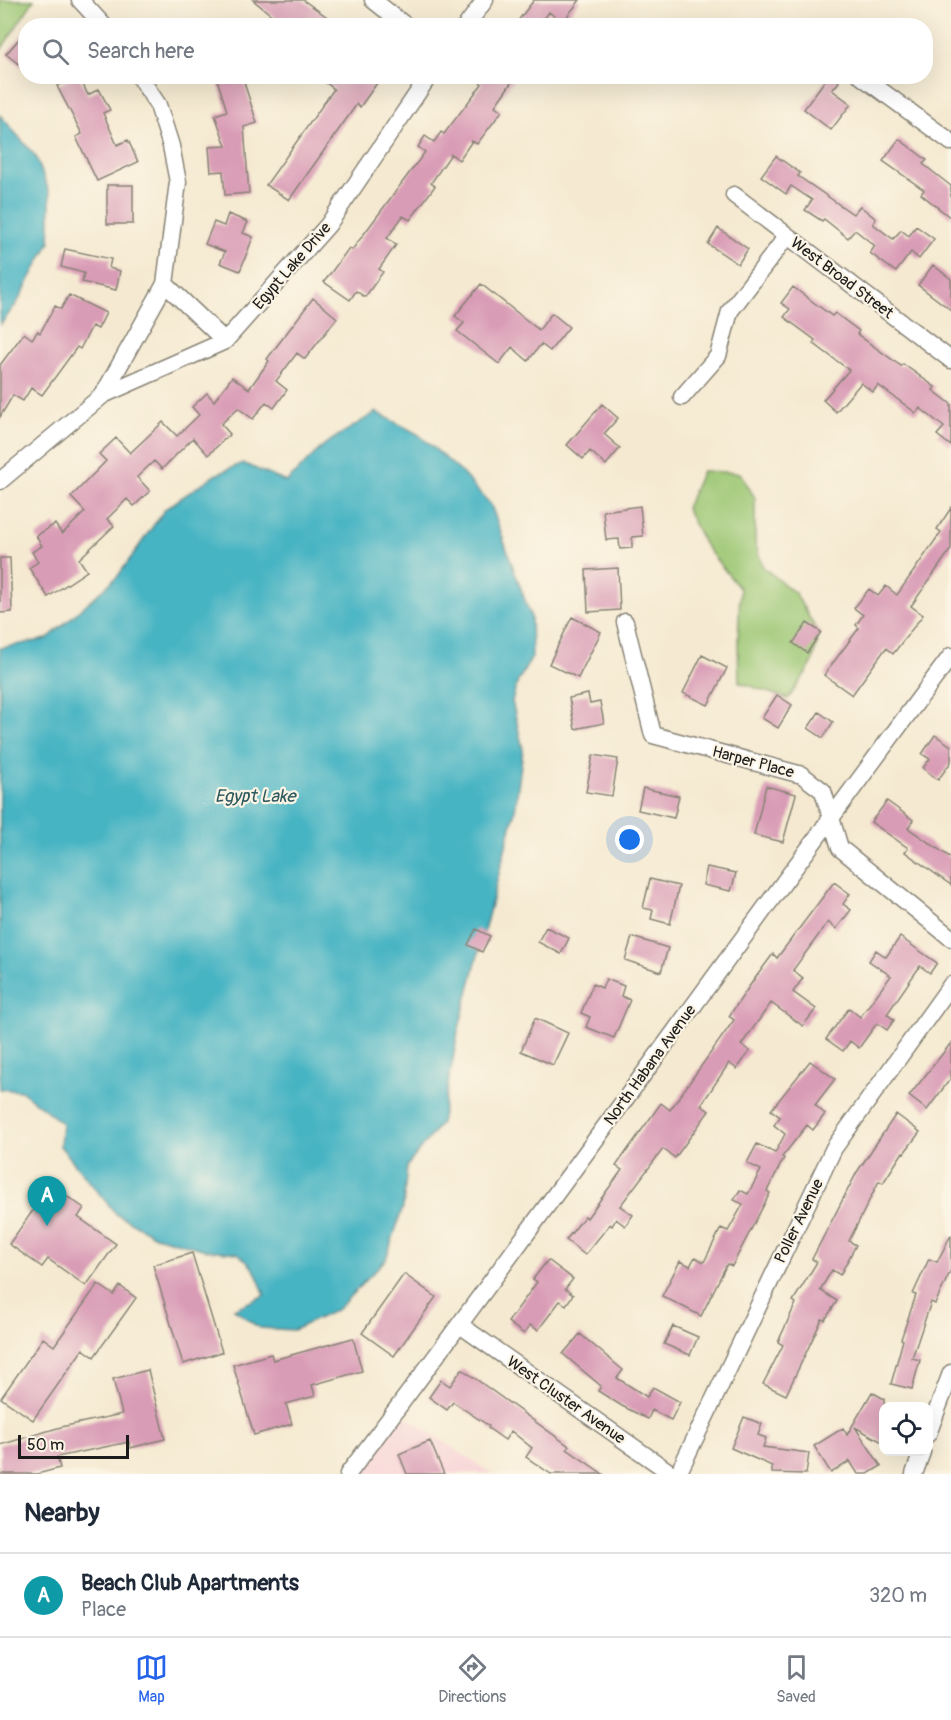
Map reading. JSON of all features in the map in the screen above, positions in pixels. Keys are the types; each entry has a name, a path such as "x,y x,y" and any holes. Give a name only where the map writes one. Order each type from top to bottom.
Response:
{"street":[{"path":"80,0 97,18"},
{"path":"373,0 396,18"},
{"path":"472,18 484,0"},
{"path":"144,84 158,105 171,146 178,182 165,284 225,341"},
{"name":"Egypt Lake Drive","path":"0,481 103,395 225,341 328,225 424,84"},
{"path":"872,84 951,142"},
{"name":"West Broad Street","path":"734,195 951,360"},
{"path":"682,397 718,356 730,310 787,236"},
{"name":"Egypt Lake Drive","path":"103,395 165,284"},
{"name":"Harper Place","path":"625,622 653,735 802,775 823,791 840,848 951,938"},
{"name":"North Habana Avenue","path":"348,1474 951,656"},
{"name":"Poller Avenue","path":"678,1474 834,1148 951,986"},
{"name":"West Cluster Avenue","path":"460,1325 672,1474"},
{"path":"933,1421 951,1373"},
{"path":"914,1474 921,1456"}],"shaded area":[{"path":"402,1414 491,1473 358,1474"}],"green space":[{"path":"0,0 34,0 22,18 18,18 18,24 0,51"},
{"path":"702,471 740,473 755,498 755,543 763,567 795,593 819,634 812,664 788,699 739,682 740,589 706,547 686,508"}],"water":[{"path":"0,115 36,157 50,194 50,242 17,303 0,325"},
{"name":"Egypt Lake","path":"376,412 418,434 460,471 491,505 531,617 532,657 518,681 512,701 523,749 515,811 458,1032 441,1123 407,1166 403,1207 386,1259 338,1309 294,1330 259,1328 234,1309 265,1295 254,1269 238,1253 206,1250 155,1236 116,1214 60,1146 62,1123 21,1091 0,1089 0,648 47,639 118,576 165,509 215,475 243,463 286,482 325,444"}],"building":[{"path":"253,0 303,0 329,18 275,18"},
{"path":"534,0 580,0 566,18 556,18 549,12 545,18 520,18"},
{"path":"18,40 18,64 6,54"},
{"path":"83,84 88,95 99,89 110,110 103,113 117,145 128,140 138,162 97,181 76,137 82,134 57,86"},
{"path":"219,84 245,84 257,123 244,127 249,193 225,195 223,171 211,172 209,147 226,146 215,115 227,111"},
{"path":"327,84 376,84 360,107 357,104 289,200 266,185 334,89"},
{"path":"482,84 510,84 495,106 502,111 477,144 472,141 459,160 451,154 431,183 435,186 410,220 403,216 387,238 396,245 379,269 383,272 365,297 356,291 350,300 324,282 349,248 352,250 425,152 418,147 425,136 434,142 441,132 444,134"},
{"path":"822,84 837,84 832,90 851,104 831,130 804,109"},
{"path":"899,139 927,160 923,164 951,186 951,218 921,194 924,190 883,161"},
{"path":"776,156 800,173 798,176 853,214 860,206 876,219 873,224 893,239 901,230 909,236 916,226 934,239 919,259 911,252 896,272 870,253 875,246 855,230 848,238 824,219 822,221 805,210 812,200 791,186 786,194 761,176"},
{"path":"107,185 133,185 133,224 107,224"},
{"path":"228,214 248,222 243,233 253,237 240,271 220,263 225,252 205,244 214,222 224,226"},
{"path":"718,228 748,249 738,264 708,244"},
{"path":"65,249 111,259 109,268 120,271 116,290 82,282 84,273 61,267"},
{"path":"933,265 951,279 951,310 918,285"},
{"path":"481,284 539,330 552,313 569,327 550,351 541,344 528,361 512,347 499,364 457,331 464,323 455,316"},
{"path":"793,287 832,316 835,313 859,331 857,334 935,387 933,390 951,404 951,446 937,435 944,427 920,408 916,413 878,385 873,392 861,383 836,412 823,400 849,370 813,343 815,340 784,317 790,309 781,303"},
{"path":"69,295 106,313 98,329 92,326 80,349 77,347 42,395 31,388 23,401 13,395 0,417 0,365 24,333 32,339 38,331 40,333 55,306 61,309"},
{"path":"313,298 337,318 305,359 297,353 276,381 287,390 274,408 266,402 253,419 238,408 221,424 230,434 208,455 193,438 162,469 154,461 137,477 150,491 134,506 127,499 107,519 114,526 79,559 87,571 48,597 29,568 38,562 32,552 42,546 36,536 55,524 62,534 85,512 71,497 106,461 99,454 116,438 130,453 163,422 177,436 199,415 192,407 207,393 214,401 232,377 249,389 269,361 267,359"},
{"path":"602,404 618,418 604,434 620,448 606,465 590,451 583,459 567,445"},
{"path":"640,506 643,536 632,537 632,548 620,549 619,539 606,540 603,511"},
{"path":"951,508 951,549 911,606 923,615 893,654 886,648 852,695 824,675 859,628 856,625 863,615 854,608 869,589 878,596 886,586 897,595 941,532 937,529"},
{"path":"0,558 10,558 12,612 0,613"},
{"path":"618,568 620,610 588,612 586,570"},
{"path":"572,617 601,632 578,678 549,664"},
{"path":"807,623 821,632 807,653 793,643"},
{"path":"702,655 727,668 708,705 683,693"},
{"path":"588,694 590,704 600,702 604,723 575,729 569,698"},
{"path":"777,695 792,705 778,728 762,718"},
{"path":"819,712 833,722 823,738 808,728"},
{"path":"935,735 951,746 951,762 938,780 923,768 930,759 922,754"},
{"path":"593,755 618,759 612,796 586,792"},
{"path":"766,786 796,794 783,842 754,835"},
{"path":"643,788 679,796 674,818 638,810"},
{"path":"887,801 913,820 908,828 951,858 951,885 905,852 908,848 871,822"},
{"path":"707,867 736,873 731,891 703,885"},
{"path":"650,879 679,886 670,924 651,919 653,910 643,908"},
{"path":"834,882 850,894 843,904 851,910 836,929 828,922 793,970 803,978 793,992 816,1009 803,1026 771,1003 741,1045 750,1051 737,1069 729,1063 701,1105 709,1111 675,1158 663,1149 620,1206 633,1215 625,1226 616,1219 585,1255 566,1240 585,1216 587,1218 622,1170 616,1166 661,1103 670,1110 734,1020 729,1016 753,981 773,954 777,958"},
{"path":"546,927 569,938 561,954 538,942"},
{"path":"476,929 490,936 482,952 468,945"},
{"path":"632,937 668,948 661,972 625,960"},
{"path":"900,937 937,963 930,973 920,966 887,1014 894,1020 887,1030 877,1023 859,1048 850,1041 843,1051 826,1039 849,1008 860,1017 891,976 869,961 876,950 886,957"},
{"path":"606,979 624,986 621,996 630,1000 614,1038 586,1027 590,1017 581,1013 593,984 602,988"},
{"path":"535,1018 568,1033 553,1065 521,1051"},
{"path":"951,1043 951,1078 927,1110 909,1096"},
{"path":"810,1061 835,1079 815,1105 825,1114 813,1130 807,1125 782,1157 784,1158 767,1191 770,1193 732,1266 727,1264 701,1316 662,1296 680,1261 690,1266 695,1257 704,1262 721,1228 728,1231 743,1204 734,1200 740,1190 748,1194 761,1170 747,1163 757,1144 775,1153 785,1134 774,1125 780,1117 771,1110"},
{"path":"896,1114 920,1132 903,1152 883,1183 879,1181 849,1241 856,1245 840,1275 832,1270 820,1290 837,1301 825,1320 822,1319 786,1395 763,1384 783,1345 778,1342 796,1303 793,1301 817,1262 812,1259 857,1172"},
{"path":"59,1191 84,1208 78,1217 116,1244 86,1286 48,1259 42,1267 9,1244 39,1202 47,1208"},
{"path":"951,1235 951,1270 935,1304 931,1302 912,1358 920,1360 912,1389 891,1384 903,1340 901,1339 916,1295 913,1294 929,1259 937,1262"},
{"path":"192,1253 222,1352 183,1364 153,1265"},
{"path":"548,1260 573,1279 565,1289 573,1295 566,1305 560,1301 538,1330 530,1325 524,1334 508,1322 537,1282 533,1279"},
{"path":"404,1274 436,1297 394,1356 362,1333"},
{"path":"98,1284 114,1295 120,1286 136,1298 94,1357 83,1349 33,1420 1,1398 43,1338 54,1346"},
{"path":"673,1326 698,1337 690,1355 664,1344"},
{"path":"580,1334 623,1370 617,1378 647,1397 653,1387 680,1402 671,1420 652,1410 648,1419 598,1391 601,1386 563,1354"},
{"path":"353,1338 362,1371 312,1385 315,1396 286,1404 292,1424 254,1435 233,1365 271,1354 273,1360"},
{"path":"462,1369 569,1446 567,1449 603,1474 551,1474 526,1457 532,1448 511,1431 505,1440 488,1428 489,1426 453,1402 447,1410 429,1397 441,1380 450,1386"},
{"path":"148,1370 165,1439 130,1448 129,1442 57,1457 60,1468 37,1474 0,1474 0,1445 61,1427 122,1414 113,1379"},
{"path":"872,1392 884,1399 884,1402 879,1402 879,1440 855,1427 881,1466 868,1474 858,1474 850,1461 831,1473 814,1446 843,1428 847,1435"},
{"path":"744,1417 762,1424 758,1435 766,1438 763,1447 809,1453 806,1474 772,1473 772,1466 731,1448"},
{"path":"430,1441 444,1474 407,1474 399,1454"}],"place":[{"name":"Beach Club Apartments","path":"47,1226"}]}
